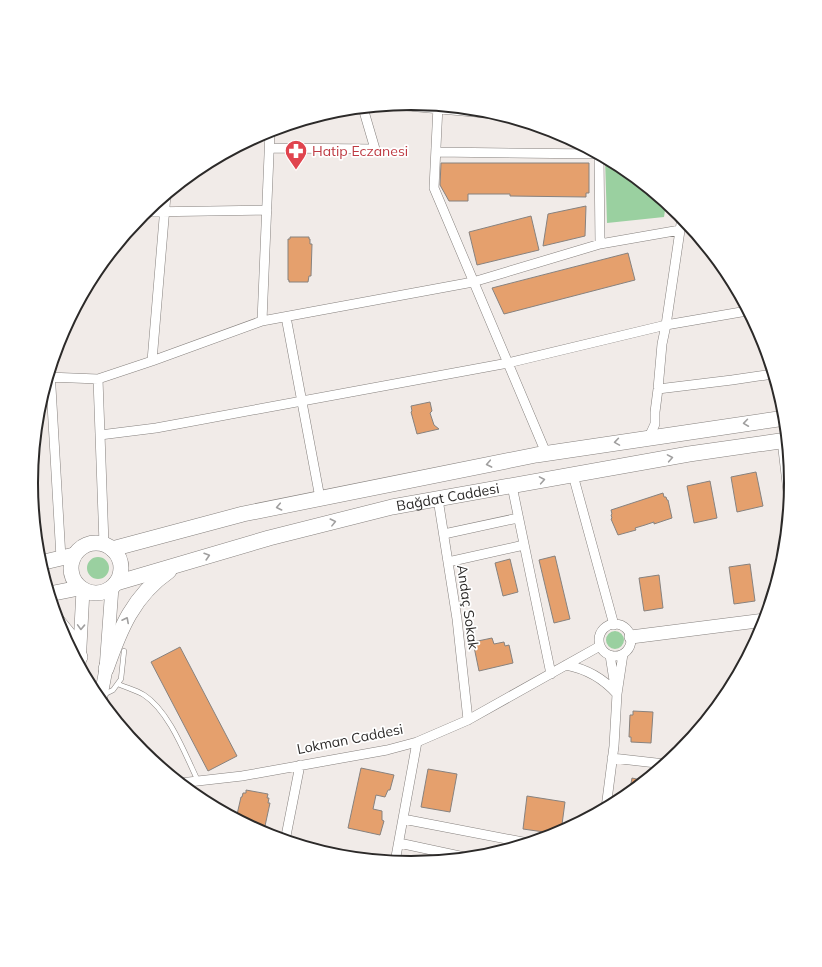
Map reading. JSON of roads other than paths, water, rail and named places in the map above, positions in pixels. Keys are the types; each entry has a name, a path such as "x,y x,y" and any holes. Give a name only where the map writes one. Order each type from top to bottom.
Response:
{"main road":[{"name":"Bağdat Caddesi","path":"108,546 243,514 546,453 778,419"},
{"name":"Bağdat Caddesi","path":"114,585 180,564 330,522 392,507 689,454 782,441"},
{"path":"46,561 68,557 87,544 96,543 108,546 116,553 121,565 119,578 114,585 101,593 88,593 74,582 71,576 68,557"},
{"path":"106,669 122,628 132,608 154,582 180,564"},
{"path":"55,593 81,589"}],"street":[{"path":"438,111 434,188 546,453"},
{"path":"270,148 375,149 365,114"},
{"path":"262,321 270,138"},
{"path":"436,152 586,154"},
{"path":"598,160 600,244"},
{"path":"152,361 166,203"},
{"path":"155,212 267,210"},
{"path":"649,437 655,424 662,344 681,226"},
{"path":"55,375 98,379 262,321 473,282 600,244 680,230"},
{"path":"100,435 156,428 508,363 666,324 742,312"},
{"path":"286,317 320,498"},
{"path":"658,389 767,375"},
{"path":"98,379 100,435 108,546"},
{"path":"50,389 68,557"},
{"path":"573,475 614,625"},
{"path":"512,486 551,674"},
{"name":"Andaç Sokak","path":"438,499 457,619 468,720"},
{"path":"444,534 518,518"},
{"path":"448,562 524,545"},
{"path":"102,692 106,669 114,585"},
{"path":"80,655 81,589"},
{"path":"631,637 758,621"},
{"path":"614,625 625,628 631,637 629,648 619,656 610,656 600,646 599,642 601,633 608,626 614,625"},
{"name":"Lokman Caddesi","path":"188,782 242,776 387,750 418,742 468,720 600,646"},
{"path":"607,801 617,694 623,654"},
{"path":"610,656 617,694"},
{"path":"566,665 592,673 606,682 617,694"},
{"path":"396,856 418,742"},
{"path":"612,758 658,763"},
{"path":"286,835 300,765"},
{"path":"404,819 518,841"},
{"path":"399,843 451,854"}],"lane":[{"path":"104,696 113,690 122,676 124,651"},
{"path":"118,684 140,693 158,706 166,717 198,781"}],"place":[{"name":"Hatip Eczanesi","path":"296,170"}]}
